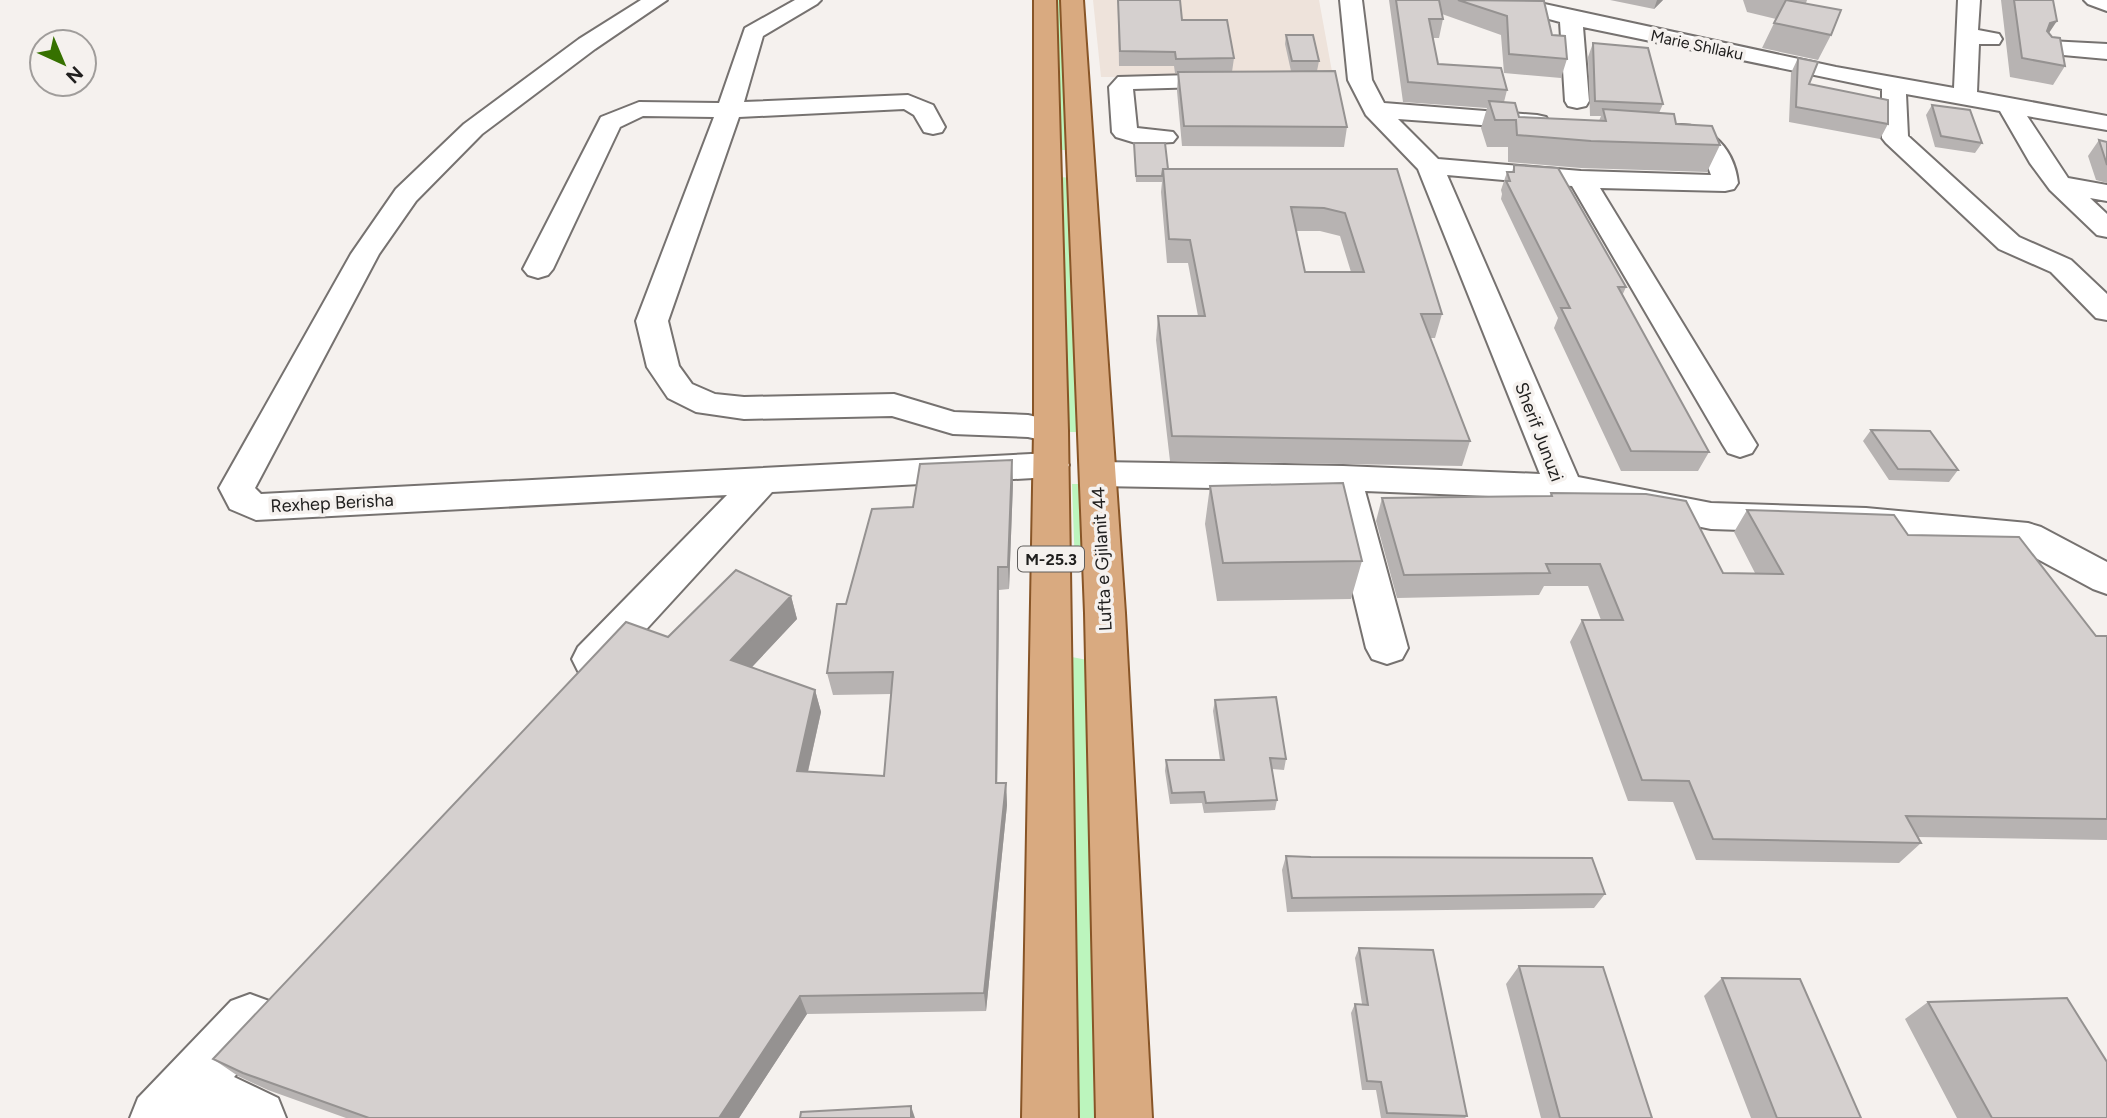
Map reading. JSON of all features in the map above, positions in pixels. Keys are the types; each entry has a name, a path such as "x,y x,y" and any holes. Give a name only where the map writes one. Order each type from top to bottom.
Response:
{"main road":[{"name":"M-25.3","path":"1045,0 1051,448 1050,1118"},
{"name":"Lufta e Gjilanit 44","path":"1072,0 1098,474 1124,1118"}],"street":[{"name":"Rexhep Berisha","path":"656,0 587,44 473,129 406,195 365,254 237,488 243,500 256,507 762,480 1051,448"},
{"path":"810,0 753,33 729,110 652,321 663,367 680,391 708,404 744,408 894,405 953,423 1028,426 1051,448"},
{"name":"Sherif Junuzi","path":"1098,474 1343,478 1564,487 1430,166 1375,110 1360,80 1351,0"},
{"name":"Marie Shllaku","path":"1501,0 1567,9 1894,84 2107,122"},
{"path":"1965,97 1969,57 1966,34 1969,0"},
{"path":"2095,0 2107,5"},
{"path":"1375,110 1578,113 1567,9 1628,16"},
{"path":"1966,34 1993,39"},
{"path":"2049,48 2103,53 2107,51"},
{"path":"1334,80 1360,80"},
{"path":"1160,81 1164,137 1172,164"},
{"path":"1164,137 1139,136 1125,132 1121,88 1126,82 1254,81"},
{"path":"1894,84 1895,138 2008,243 2061,266 2107,311"},
{"path":"538,269 610,122 639,109 729,110 908,102 924,110 933,127"},
{"path":"2008,104 2043,163 2059,184 2107,229"},
{"path":"1430,166 1581,179 1725,183 1724,167 1707,138 1695,134 1647,130"},
{"path":"1581,179 1740,445"},
{"path":"2059,184 2107,193"},
{"path":"1343,478 1387,648"},
{"path":"562,692 762,480"},
{"path":"1564,487 1711,516 1866,521 2028,537 2107,579"},
{"path":"174,1101 276,994"},
{"path":"174,1101 258,1118"}],"shaded area":[{"path":"1093,0 1319,0 1333,77 1101,77"}],"green space":[{"path":"1055,0 1063,0 1070,150 1060,150"},
{"path":"1061,177 1070,178 1080,432 1064,432"},
{"path":"1072,484 1082,484 1086,568 1075,568"},
{"path":"1072,657 1087,660 1094,1118 1076,1118"}],"building":[{"path":"1118,0 1180,0 1182,20 1227,20 1234,58 1176,59 1175,52 1120,51"},
{"path":"1396,0 1439,0 1443,19 1429,19 1438,64 1501,68 1507,90 1408,82"},
{"path":"1458,0 1544,1 1552,35 1565,36 1567,59 1509,54 1507,16"},
{"path":"1786,0 1841,10 1831,35 1774,23"},
{"path":"2014,0 2053,0 2057,21 2050,23 2047,31 2052,37 2060,38 2065,66 2022,58"},
{"path":"1286,35 1313,35 1319,61 1292,61"},
{"path":"1593,43 1648,48 1663,104 1595,101"},
{"path":"1798,58 1818,62 1809,84 1888,100 1888,124 1796,107"},
{"path":"1335,71 1347,127 1184,126 1178,72"},
{"path":"1489,101 1515,103 1519,117 1606,121 1603,109 1674,114 1676,124 1712,126 1720,145 1591,141 1517,135 1516,120 1495,120"},
{"path":"1932,105 1970,110 1982,143 1941,136"},
{"path":"2099,140 2107,142 2107,165"},
{"path":"1134,143 1165,143 1168,169 1163,169 1162,176 1136,176"},
{"path":"1514,165 1558,168 1626,287 1618,287 1709,452 1631,451 1561,308 1570,308 1506,181 1510,181 1507,172 1514,172"},
{"path":"1163,169 1397,169 1442,314 1421,314 1470,441 1172,436 1158,316 1205,316 1190,240 1169,239","holes":["1291,207 1324,208 1345,213 1364,272 1305,272"]},
{"path":"1871,430 1930,431 1958,470 1898,469"},
{"path":"1012,460 1008,567 998,567 996,783 1006,783 984,993 800,996 719,1118 369,1118 243,1073 213,1059 626,622 668,637 736,570 791,596 731,660 815,690 797,771 884,776 893,672 827,673 837,604 846,604 872,509 913,507 920,464"},
{"path":"1343,483 1362,561 1223,563 1210,486"},
{"path":"1551,493 1646,494 1686,501 1723,573 1783,574 1747,510 1894,515 1908,535 2019,537 2096,636 2107,636 2107,819 1906,816 1921,843 1713,839 1689,781 1642,780 1582,620 1623,620 1600,564 1546,564 1550,573 1404,575 1382,498 1552,496"},
{"path":"1276,697 1286,759 1270,758 1277,800 1206,803 1204,792 1172,793 1166,760 1224,760 1215,700"},
{"path":"1286,856 1592,858 1605,894 1292,898"},
{"path":"1359,948 1433,950 1467,1116 1387,1113 1381,1082 1367,1081 1355,1004 1368,1005"},
{"path":"1519,966 1603,967 1652,1118 1560,1118"},
{"path":"1722,978 1800,979 1861,1118 1777,1118"},
{"path":"2067,998 2107,1062 2107,1118 1992,1118 1928,1002"},
{"path":"911,1106 911,1118 800,1118 801,1112"}]}
